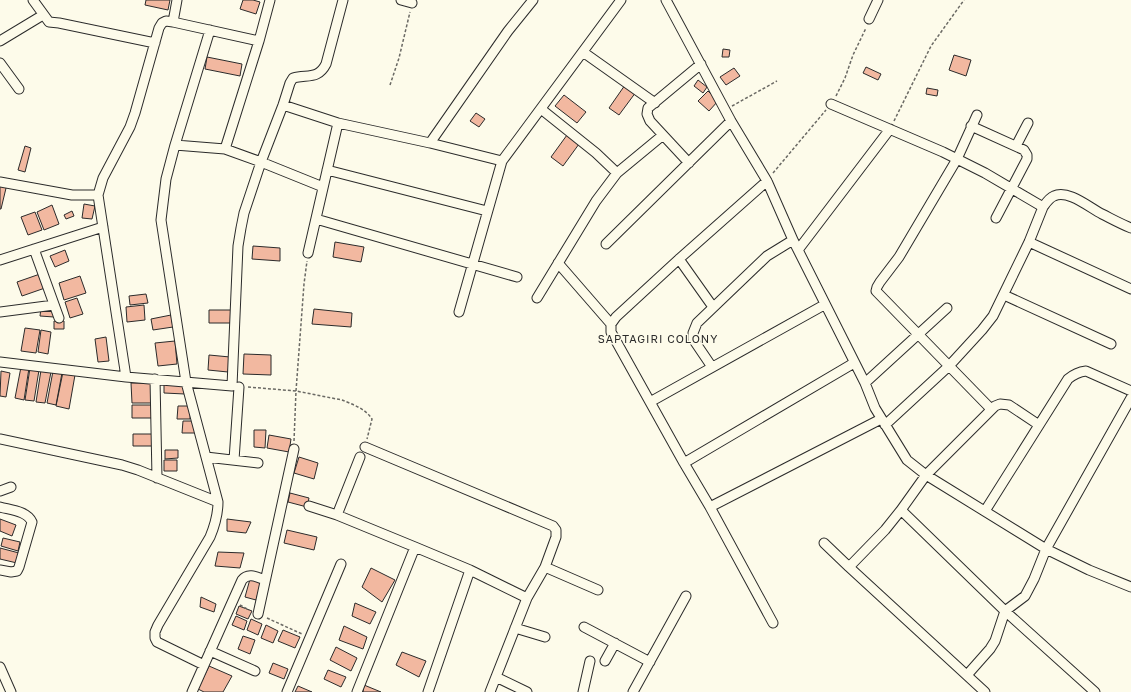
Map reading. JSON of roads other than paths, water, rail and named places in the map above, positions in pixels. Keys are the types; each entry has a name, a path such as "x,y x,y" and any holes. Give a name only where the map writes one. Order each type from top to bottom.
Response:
{"street":[{"path":"33,0 49,22 155,44"},
{"path":"173,22 177,0"},
{"path":"225,149 259,41 270,0"},
{"path":"0,362 126,377 232,386 238,246 240,228 244,213 261,162 284,105 290,83 293,78 317,74 322,71 326,64 344,0"},
{"path":"401,0 412,3"},
{"path":"430,142 508,31 534,0"},
{"path":"459,312 502,161 621,0"},
{"path":"666,0 731,121 767,181 793,240 824,305 865,383 875,408 907,460 926,476 1046,549 1089,570 1131,587"},
{"path":"869,19 878,0"},
{"path":"0,41 43,14"},
{"path":"126,377 98,195 103,178 130,127 135,114 162,23 166,20 259,41"},
{"path":"204,666 157,642 155,632 210,536 216,523 218,502 186,382 161,220 165,184 174,145 210,30"},
{"path":"583,52 655,103"},
{"path":"0,63 19,89"},
{"path":"689,163 650,121 647,114 648,108 701,64"},
{"path":"831,104 890,129 985,173 1043,207"},
{"path":"284,105 338,124 430,142 502,161"},
{"path":"541,109 596,153 617,173"},
{"path":"977,115 956,159 899,257 877,287 876,291 991,409"},
{"path":"606,244 731,121"},
{"path":"1016,146 1028,123"},
{"path":"308,253 338,124"},
{"path":"971,126 1024,150 1027,155 1027,159 996,218"},
{"path":"798,250 890,129"},
{"path":"538,298 596,201 617,173 663,134"},
{"path":"174,145 225,149 323,187"},
{"path":"327,170 487,211"},
{"path":"767,181 616,316 612,324 611,332 710,507 772,623"},
{"path":"0,182 72,195 98,195"},
{"path":"710,507 883,422 949,366 993,316 1029,242 1043,207 1047,201 1054,196 1070,196 1101,214 1131,228"},
{"path":"316,219 517,277"},
{"path":"0,260 103,227"},
{"path":"712,367 693,339 693,333 697,323 766,256 793,240"},
{"path":"1029,242 1131,289"},
{"path":"34,249 59,318"},
{"path":"679,259 714,307"},
{"path":"558,264 612,324"},
{"path":"1004,295 1111,344"},
{"path":"0,312 54,305"},
{"path":"650,402 824,305"},
{"path":"865,383 946,308"},
{"path":"684,463 854,363"},
{"path":"985,511 1068,379 1080,372 1086,371 1131,391"},
{"path":"155,379 157,478"},
{"path":"234,460 239,387"},
{"path":"967,676 995,641 1004,612 1025,596 1034,579 1046,549 1131,398"},
{"path":"850,566 901,510 926,476 991,409 1000,404 1009,405 1039,425"},
{"path":"0,439 122,465 218,502"},
{"path":"365,447 553,526 556,530 556,537 545,567 527,598 490,692"},
{"path":"258,614 294,449"},
{"path":"206,457 258,463"},
{"path":"337,515 360,457"},
{"path":"0,491 11,487"},
{"path":"310,506 337,515 470,570 527,598"},
{"path":"0,507 25,514 30,517 32,522 17,571 11,572 0,570"},
{"path":"901,510 1004,612 1094,692"},
{"path":"824,543 985,692"},
{"path":"357,692 415,547"},
{"path":"287,692 341,564"},
{"path":"545,567 598,590"},
{"path":"428,692 470,570"},
{"path":"192,692 242,580 245,576 249,575 265,580"},
{"path":"633,692 686,596"},
{"path":"584,627 650,662"},
{"path":"515,628 545,637"},
{"path":"605,660 615,643"},
{"path":"210,651 255,670"},
{"path":"583,692 590,661"},
{"path":"0,666 3,684 11,692"},
{"path":"496,677 527,692"}],"district":[{"name":"SAPTAGIRI COLONY","path":"658,339"}]}
